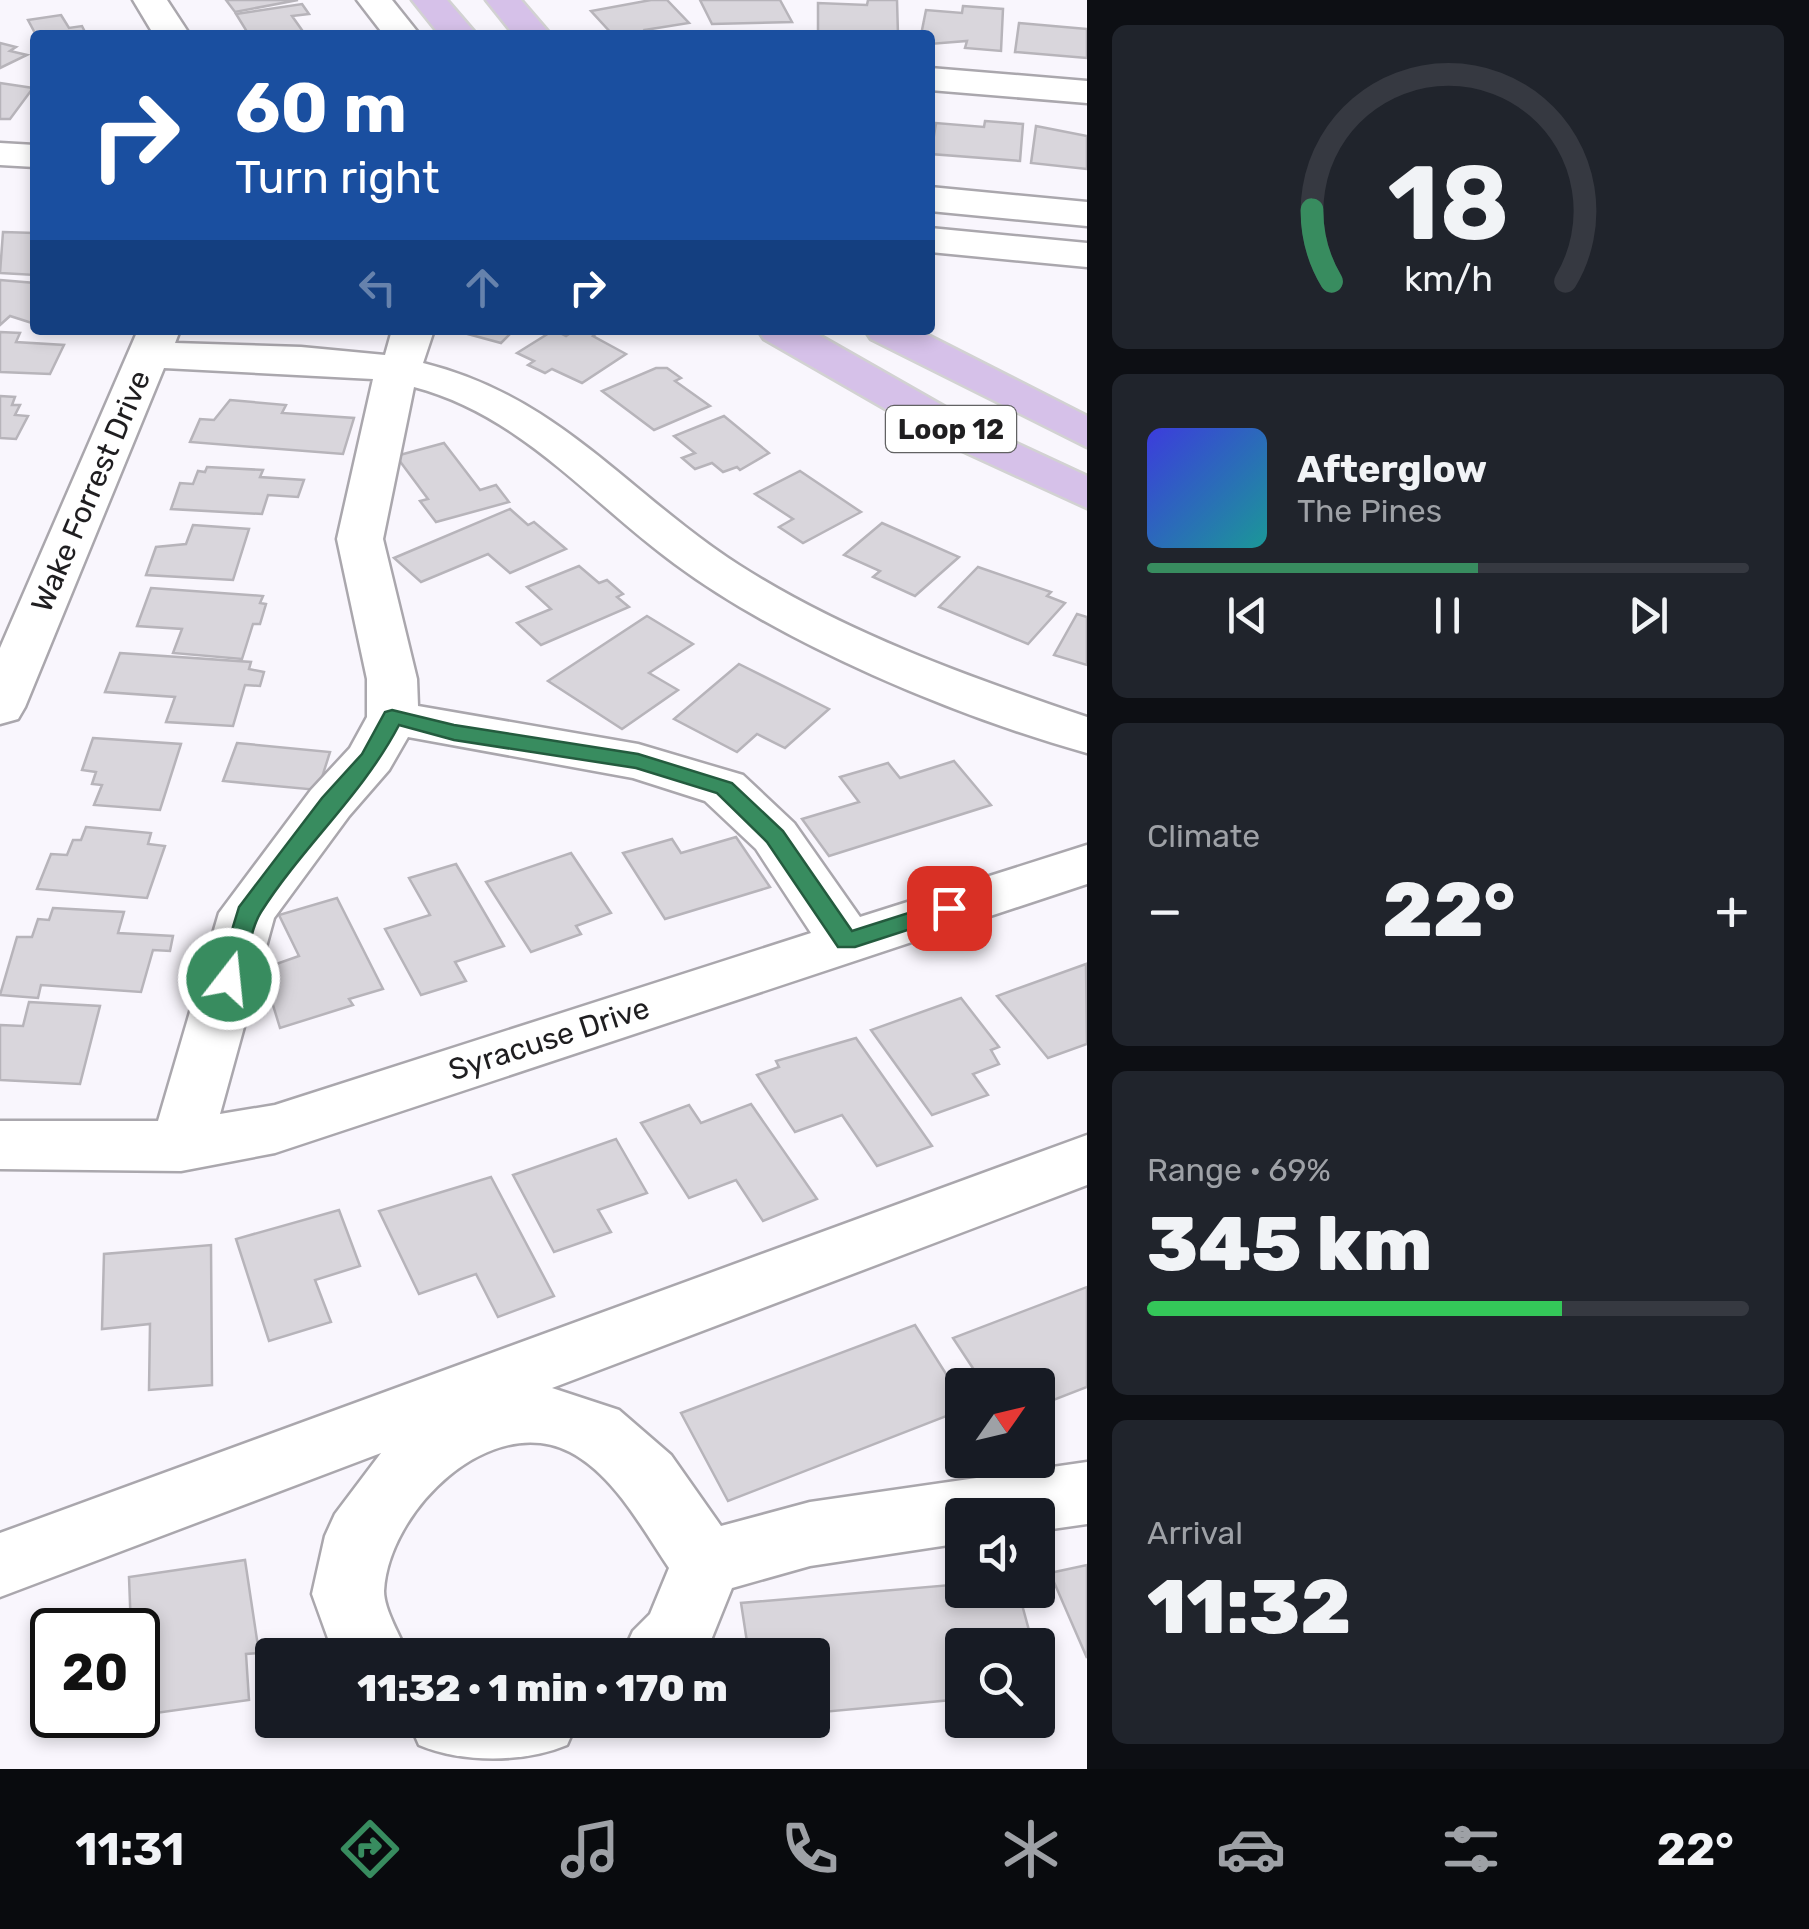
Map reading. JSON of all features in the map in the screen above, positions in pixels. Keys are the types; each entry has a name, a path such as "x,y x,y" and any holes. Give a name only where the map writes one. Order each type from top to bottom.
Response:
{"main road":[{"path":"429,0 455,30"},
{"path":"503,0 529,30"},
{"name":"Loop 12","path":"787,335 959,433 1086,494"},
{"name":"Loop 12","path":"896,335 1086,434"},
{"path":"819,355 946,403 1063,458 1086,462"}],"street":[{"path":"150,0 169,30"},
{"path":"374,0 398,30"},
{"path":"935,78 1086,92"},
{"path":"0,154 30,156"},
{"path":"935,200 1086,214"},
{"path":"935,240 1086,255"},
{"path":"154,342 404,350 449,383 528,421 666,536 768,600 1012,711 1086,736"},
{"name":"Wake Forrest Drive","path":"0,707 154,342"},
{"path":"180,1147 248,913 330,804 371,758 392,717 392,679 360,538 404,350"},
{"path":"392,717 454,732 638,762 724,788 775,836 846,941"},
{"name":"Syracuse Drive","path":"0,1145 82,1151 180,1147 275,1129 1086,864"},
{"path":"0,1565 1086,1159"},
{"path":"365,1638 348,1594 360,1536 419,1456 476,1423 534,1412 595,1431 647,1477 706,1563"},
{"path":"706,1563 810,1534 1086,1493"},
{"path":"675,1638 706,1563"}],"building":[{"path":"226,0 298,0 235,12"},
{"path":"667,0 689,23 645,30 608,30 591,11"},
{"path":"700,0 780,0 792,22 712,24"},
{"path":"868,0 897,0 898,30 818,30 818,3 867,5"},
{"path":"302,4 309,14 292,16 302,30 246,30 236,14"},
{"path":"963,6 1003,9 1001,51 965,48 967,41 935,44 935,30 922,30 926,10 962,13"},
{"path":"61,15 69,28 82,26 84,30 33,30 28,20"},
{"path":"1019,23 1087,29 1087,58 1015,52"},
{"path":"0,43 16,47 10,51 27,55 0,68"},
{"path":"0,83 30,88 10,119 0,119"},
{"path":"985,121 1023,124 1020,161 935,154 936,123 984,127"},
{"path":"1036,126 1087,136 1087,169 1031,163"},
{"path":"3,232 30,233 30,275 0,273"},
{"path":"0,280 30,283 30,322 10,316 0,325"},
{"path":"0,332 20,333 16,342 64,345 50,374 0,372"},
{"path":"471,335 509,335 501,343"},
{"path":"546,335 594,335 626,354 582,383 552,369 545,373 528,365 534,361 517,353"},
{"path":"656,368 667,368 681,378 675,381 710,406 654,430 602,391"},
{"path":"0,396 15,397 12,405 20,405 15,415 28,416 16,439 0,438"},
{"path":"230,400 286,405 282,413 354,418 343,454 190,442 200,419 214,420"},
{"path":"724,416 769,453 740,470 737,467 723,472 712,463 695,469 682,458 695,453 674,436"},
{"path":"444,443 480,490 496,485 509,502 436,522 420,501 428,499 396,456"},
{"path":"207,467 263,470 260,477 304,480 298,497 268,495 262,514 171,509 180,483 193,484 198,471 205,472"},
{"path":"800,471 861,512 803,543 779,527 793,519 755,494"},
{"path":"510,509 528,525 534,522 566,549 510,573 488,554 421,582 394,558"},
{"path":"882,523 959,557 915,596 873,577 880,571 844,555"},
{"path":"193,525 249,529 233,580 146,575 156,547 186,544"},
{"path":"579,566 599,583 607,580 623,594 617,597 629,607 541,645 517,623 551,609 527,587"},
{"path":"978,567 1051,592 1047,596 1065,603 1028,644 939,607"},
{"path":"151,588 263,596 260,603 266,604 260,624 253,624 242,659 173,653 182,629 137,626"},
{"path":"1077,614 1087,617 1087,665 1054,655"},
{"path":"647,616 693,644 649,673 678,690 622,729 548,681"},
{"path":"120,653 251,662 249,669 264,672 260,686 245,685 233,726 166,722 175,697 105,692"},
{"path":"739,664 829,709 785,748 757,734 737,752 674,719"},
{"path":"93,738 181,744 160,810 94,805 102,785 92,784 96,772 82,770"},
{"path":"237,743 330,752 318,790 223,781"},
{"path":"954,761 991,805 829,856 802,819 859,802 840,777 888,763 900,778"},
{"path":"86,827 151,833 148,844 165,846 147,898 37,889 51,854 67,855 73,840 81,840"},
{"path":"736,837 770,887 665,919 623,853 672,839 681,853"},
{"path":"571,853 611,913 576,926 581,934 531,952 486,882"},
{"path":"456,864 504,946 455,962 466,981 421,995 385,929 430,915 409,878"},
{"path":"337,898 383,989 349,999 353,1005 280,1028 262,969 299,956 279,915"},
{"path":"53,908 124,912 118,933 173,936 170,951 153,950 141,992 41,985 38,998 0,995 17,937 32,937 38,919 49,920"},
{"path":"1086,964 1087,1044 1048,1058 997,996"},
{"path":"961,998 999,1047 991,1050 999,1064 973,1074 988,1095 932,1115 871,1030"},
{"path":"29,1002 100,1006 80,1084 0,1080 0,1025 23,1026"},
{"path":"856,1038 932,1146 877,1166 842,1115 795,1132 757,1075 779,1067 776,1061"},
{"path":"751,1104 817,1199 763,1221 736,1180 689,1198 641,1123 689,1105 701,1123"},
{"path":"616,1139 647,1193 598,1210 611,1232 554,1252 513,1175"},
{"path":"491,1177 554,1296 498,1317 476,1274 419,1294 379,1211"},
{"path":"339,1210 360,1266 315,1280 331,1322 269,1341 236,1239"},
{"path":"211,1245 212,1385 149,1390 150,1324 102,1329 104,1254"},
{"path":"1087,1287 1087,1387 1055,1399 1055,1368 973,1368 953,1338"},
{"path":"915,1325 945,1372 945,1417 728,1501 681,1413"},
{"path":"245,1560 257,1638 255,1653 246,1654 249,1700 160,1712 160,1608 130,1608 129,1577"},
{"path":"1087,1565 1087,1658 1055,1584 1055,1572"},
{"path":"945,1585 945,1608 1023,1608 1028,1628 945,1628 945,1701 830,1711 830,1638 746,1638 741,1603"}],"route":[{"path":"229,979 248,913 330,804 371,758 392,717 454,732 638,762 693,775 724,788 745,803 775,836 846,941 949,908"}]}
